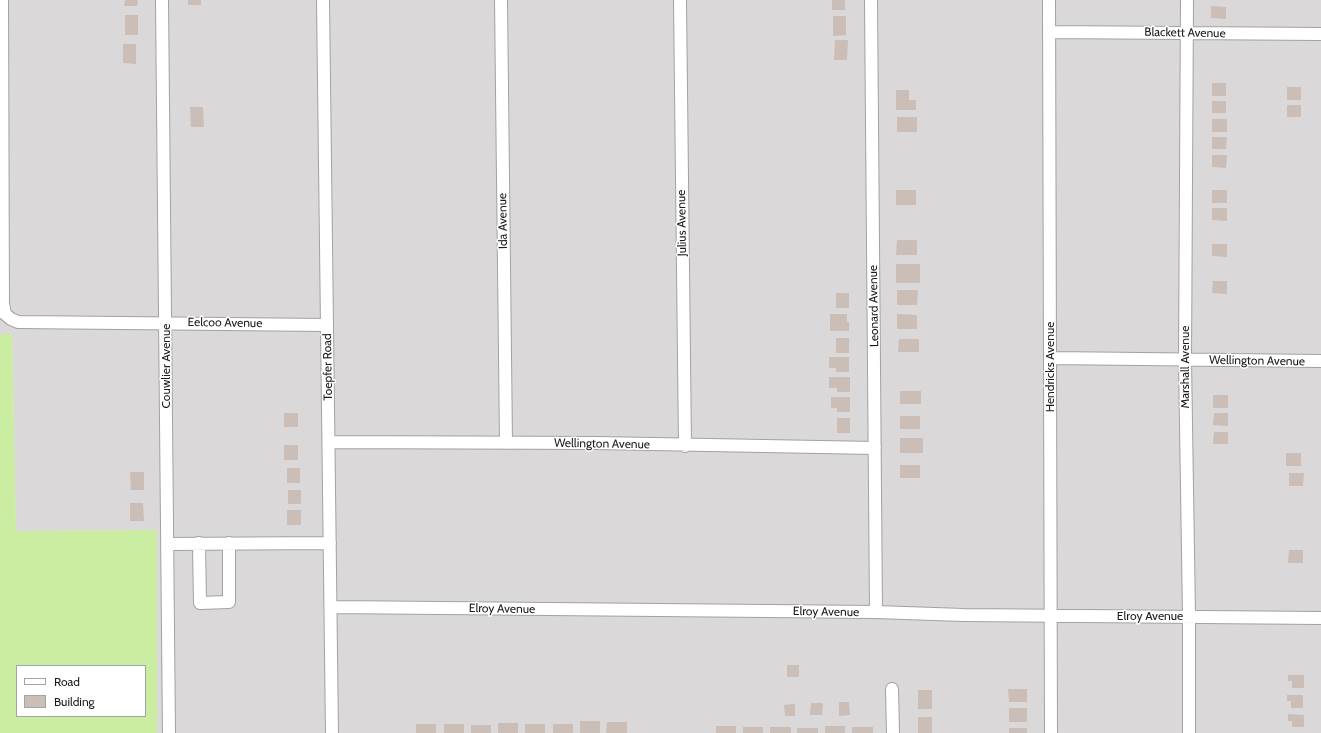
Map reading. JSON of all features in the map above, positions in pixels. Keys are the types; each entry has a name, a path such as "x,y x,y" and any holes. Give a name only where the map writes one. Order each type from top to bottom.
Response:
{"street":[{"name":"Eelcoo Avenue","path":"2,0 3,298 5,314 18,322 166,322 327,325"},
{"name":"Couwlier Avenue","path":"162,0 169,733"},
{"name":"Toepfer Road","path":"323,0 332,733"},
{"name":"Ida Avenue","path":"502,0 506,443"},
{"name":"Julius Avenue","path":"680,0 685,446"},
{"name":"Leonard Avenue","path":"871,0 876,612"},
{"name":"Hendricks Avenue","path":"1049,0 1051,733"},
{"name":"Marshall Avenue","path":"1187,0 1184,360 1189,616 1189,733"},
{"name":"Blackett Avenue","path":"1049,32 1321,34"},
{"name":"Wellington Avenue","path":"1050,358 1321,362"},
{"name":"Wellington Avenue","path":"329,442 597,443 685,446 875,448"},
{"path":"199,543 200,602 228,602 230,543"},
{"path":"168,544 330,543"},
{"name":"Elroy Avenue","path":"330,607 1321,618"},
{"path":"892,689 892,733"}],"shaded area":[{"path":"0,0 1321,0 1321,733 157,733 157,530 16,531 12,334 0,334"}],"green space":[{"path":"0,334 12,334 16,531 157,530 157,733 0,733"}],"building":[{"path":"125,0 138,0 137,6 124,6"},
{"path":"188,0 201,0 201,5 188,5"},
{"path":"832,0 845,0 845,10 832,10"},
{"path":"1211,6 1226,7 1226,19 1211,18"},
{"path":"125,15 138,15 138,35 125,35"},
{"path":"833,16 846,16 846,35 833,36"},
{"path":"835,40 848,40 847,60 834,60"},
{"path":"123,44 136,44 136,64 123,63"},
{"path":"1212,83 1226,83 1226,96 1212,96"},
{"path":"1287,87 1301,87 1301,100 1287,100"},
{"path":"896,90 909,90 909,100 916,100 916,110 896,110"},
{"path":"1212,101 1226,101 1226,113 1212,113"},
{"path":"1287,105 1301,105 1301,117 1287,117"},
{"path":"190,107 203,107 204,127 191,127"},
{"path":"897,117 917,117 917,132 897,132"},
{"path":"1212,119 1227,119 1227,132 1212,132"},
{"path":"1212,137 1227,137 1226,149 1212,149"},
{"path":"1212,155 1227,155 1226,168 1212,167"},
{"path":"896,190 916,190 916,205 896,205"},
{"path":"1212,190 1227,190 1227,203 1212,203"},
{"path":"1212,208 1227,208 1227,221 1212,220"},
{"path":"897,240 917,240 917,255 896,255"},
{"path":"1212,244 1227,244 1227,257 1212,256"},
{"path":"896,264 920,264 920,283 896,283"},
{"path":"1213,281 1227,281 1227,294 1212,293"},
{"path":"897,290 918,290 917,305 897,305"},
{"path":"836,293 849,293 849,308 836,308"},
{"path":"830,314 847,314 849,331 830,331"},
{"path":"897,314 917,315 917,329 897,329"},
{"path":"836,338 849,338 849,353 836,353"},
{"path":"899,339 919,339 919,352 898,352"},
{"path":"829,357 849,357 849,372 836,372 836,368 829,368"},
{"path":"829,377 850,377 850,392 837,392 837,388 829,388"},
{"path":"900,391 921,391 921,404 900,404"},
{"path":"1213,395 1228,395 1228,408 1213,408"},
{"path":"831,397 850,397 850,412 837,412 837,408 831,408"},
{"path":"284,413 298,413 298,427 284,427"},
{"path":"1214,413 1228,413 1228,426 1213,425"},
{"path":"900,416 920,416 920,429 900,429"},
{"path":"837,418 850,418 850,433 837,433"},
{"path":"1214,432 1228,432 1228,444 1213,444"},
{"path":"900,438 923,438 923,453 900,453"},
{"path":"284,445 298,445 298,460 284,460"},
{"path":"1286,453 1301,453 1301,466 1286,466"},
{"path":"900,465 920,465 920,478 900,478"},
{"path":"287,468 300,468 300,483 287,483"},
{"path":"130,472 144,472 144,490 131,490"},
{"path":"1289,473 1304,473 1303,486 1289,486"},
{"path":"288,490 301,490 301,504 288,504"},
{"path":"130,503 143,503 144,521 130,521"},
{"path":"287,510 301,510 301,525 287,525"},
{"path":"1289,550 1303,550 1303,563 1288,563"},
{"path":"787,665 799,665 799,677 787,677"},
{"path":"1288,675 1304,675 1304,688 1292,688 1292,681 1288,681"},
{"path":"1008,689 1027,689 1027,702 1009,702"},
{"path":"918,690 932,690 932,709 918,709"},
{"path":"1287,695 1303,695 1303,708 1291,708 1291,701 1287,701"},
{"path":"839,702 849,702 850,715 839,716"},
{"path":"811,703 823,703 822,715 810,715"},
{"path":"795,704 795,716 785,716 784,705"},
{"path":"1009,708 1027,708 1027,722 1009,722"},
{"path":"1288,714 1304,715 1304,727 1292,727 1292,721 1288,721"},
{"path":"918,717 932,717 932,733 918,733"},
{"path":"580,721 600,721 600,733 580,733"},
{"path":"607,722 627,722 627,733 606,733"},
{"path":"498,723 518,723 518,733 498,733"},
{"path":"416,724 436,724 436,733 416,733"},
{"path":"444,724 464,724 464,733 444,733"},
{"path":"525,724 545,724 545,733 525,733"},
{"path":"553,724 573,724 573,733 553,733"},
{"path":"471,725 491,725 491,733 471,733"},
{"path":"716,726 736,726 736,733 716,733"},
{"path":"825,726 845,726 845,733 825,733"},
{"path":"743,727 763,727 763,733 743,733"},
{"path":"770,727 791,727 791,733 770,733"},
{"path":"852,727 873,727 873,733 852,733"},
{"path":"797,728 818,728 818,733 797,733"},
{"path":"1009,728 1027,728 1027,733 1009,733"}]}
